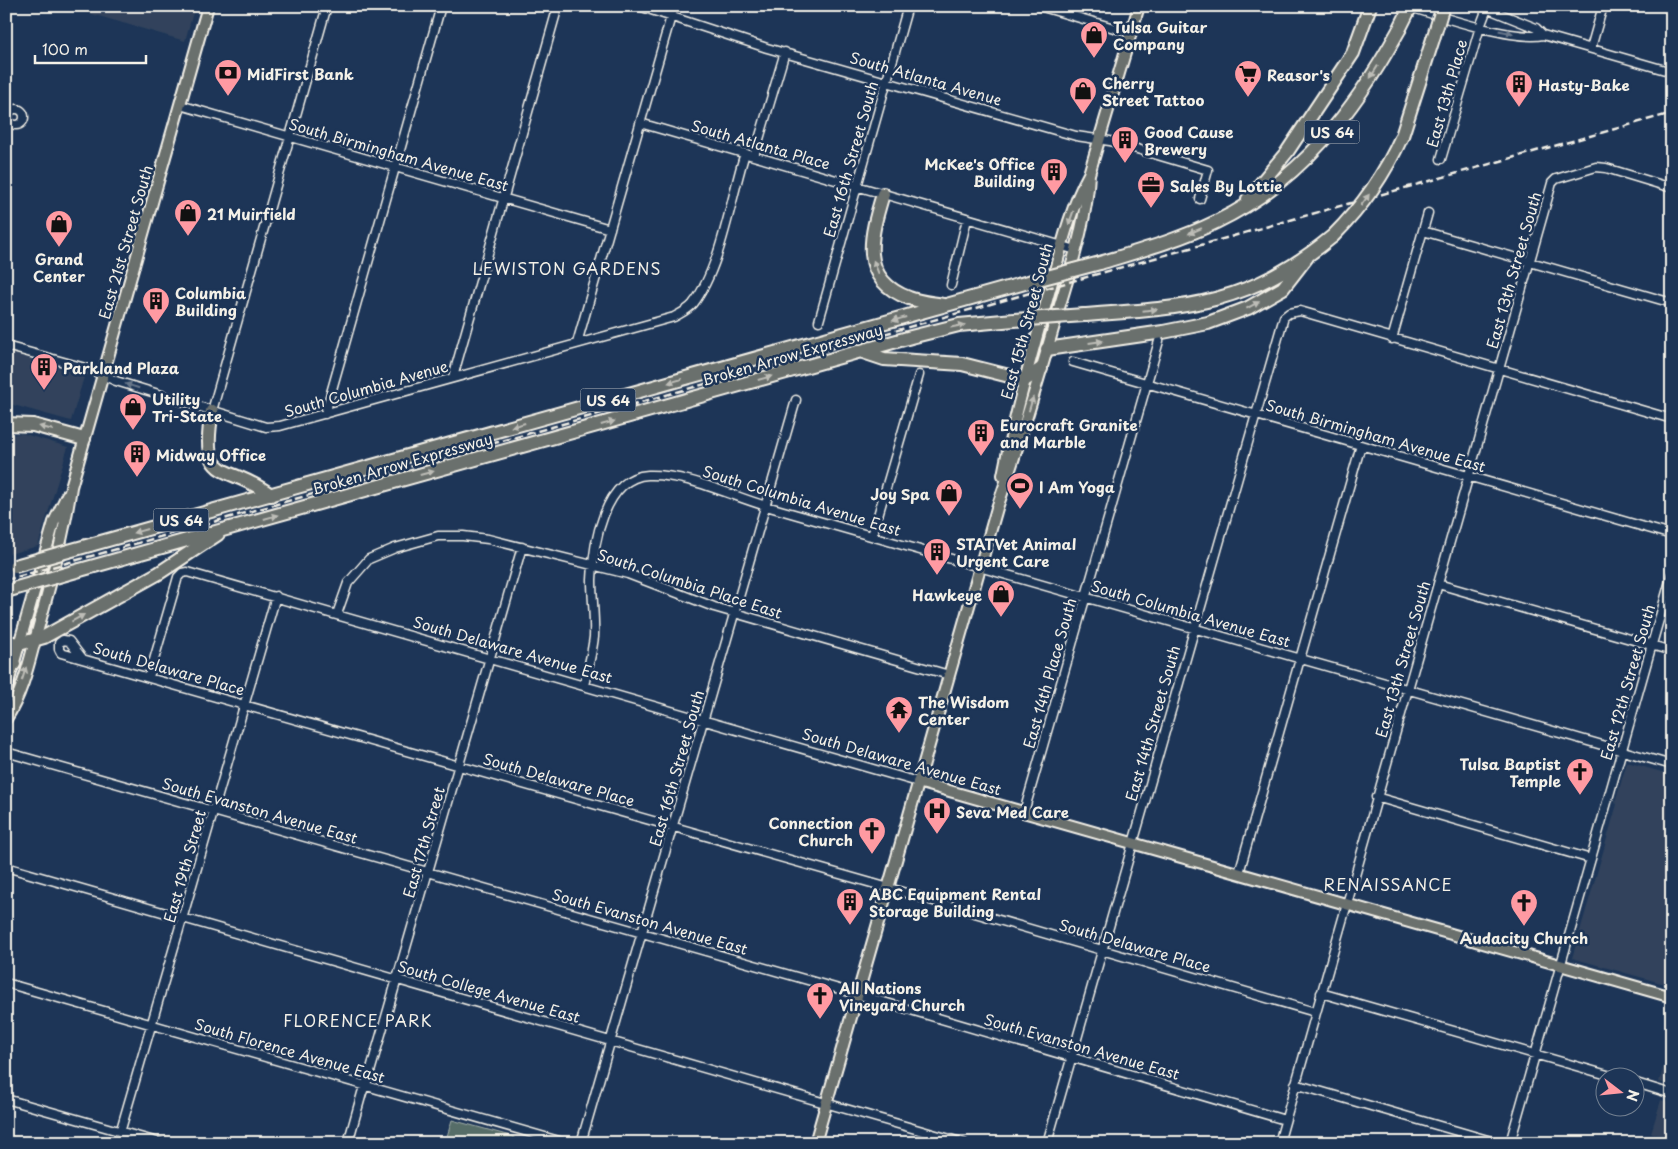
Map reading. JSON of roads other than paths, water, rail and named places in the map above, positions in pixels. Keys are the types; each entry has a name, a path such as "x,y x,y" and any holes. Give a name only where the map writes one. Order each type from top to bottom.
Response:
{"highway":[{"path":"1239,210 1282,160 1353,53 1360,40 1370,6"},
{"name":"Broken Arrow Expressway","path":"11,567 1100,263 1192,232 1239,210 1280,183 1329,136 1370,78 1399,30 1410,6"},
{"name":"Broken Arrow Expressway","path":"6,591 860,351 960,325 1178,307 1222,298 1267,281 1307,257 1350,219 1371,192 1391,161 1402,136 1443,6"},
{"path":"883,194 870,243 877,272 883,281 901,294 946,306"},
{"path":"1047,349 1208,323 1248,308 1283,288 1307,257"},
{"path":"860,351 884,359 962,364 1025,380 1042,369"},
{"path":"212,411 207,444 212,459 223,471 254,482 271,494"},
{"path":"6,424 33,425 84,438"},
{"path":"6,642 20,644 34,641 159,573 191,554 224,530"},
{"path":"6,650 14,664"}],"main road":[{"name":"East 21st Street South","path":"6,719 14,707 34,641 65,531 71,487 84,438 208,6"},
{"name":"East 15th Street South","path":"997,508 1025,380 1062,246 1080,191 1089,174 1100,140 1138,6"},
{"name":"East 15th Street South","path":"814,1143 997,508 1042,369 1076,250 1088,195 1089,174"},
{"name":"East 21st Street South","path":"6,690 54,522 71,487"},
{"name":"South Delaware Avenue East","path":"918,782 1672,997"}],"street":[{"path":"212,411 327,6"},
{"path":"325,414 441,6"},
{"path":"453,377 558,6"},
{"name":"South Atlanta Avenue","path":"638,6 785,52 1076,136 1100,140 1208,170 1200,199"},
{"path":"577,343 674,6"},
{"name":"East 16th Street South","path":"820,321 856,186 908,6"},
{"path":"1038,6 1131,33"},
{"path":"1406,6 1480,27 1533,37 1543,35 1672,72"},
{"path":"1591,48 1603,6"},
{"path":"1485,7 1536,28 1543,35"},
{"name":"East 13th Place","path":"1441,159 1485,7"},
{"path":"754,156 785,52"},
{"name":"South Birmingham Avenue East","path":"180,105 610,229"},
{"name":"South Atlanta Place","path":"640,123 1076,250"},
{"name":"South Columbia Avenue","path":"6,346 89,369 212,411 272,428 674,317 692,305 714,260 745,153"},
{"name":"East 13th Street South","path":"1279,1143 1552,183 1556,179 1596,167 1606,168 1672,188"},
{"path":"1428,214 1392,339 1672,420"},
{"path":"950,285 967,219"},
{"path":"1422,231 1672,303"},
{"name":"East 14th Street South","path":"1047,1143 1281,322 1288,313 1300,311 1392,339"},
{"name":"East 14th Place South","path":"1024,812 1159,341"},
{"name":"South Birmingham Avenue East","path":"1073,362 1672,535"},
{"path":"872,536 919,375"},
{"name":"East 16th Street South","path":"581,1143 796,400"},
{"path":"1239,873 1361,445"},
{"name":"South Columbia Avenue East","path":"593,566 600,525 611,498 618,489 637,477 665,476 709,486 766,506 1672,765"},
{"name":"South Columbia Place East","path":"337,614 344,592 353,575 369,559 379,553 427,538 448,535 488,539 649,581 693,599 735,613 949,675"},
{"name":"East 17th Street","path":"348,1143 522,547"},
{"path":"584,685 594,638 593,566"},
{"name":"South Delaware Avenue East","path":"149,677 178,577 182,573 193,572 918,782"},
{"name":"East 12th Street South","path":"1510,1143 1672,574"},
{"path":"1438,584 1672,651"},
{"name":"East 19th Street","path":"117,1143 184,918 276,596"},
{"name":"South Delaware Place","path":"82,658 673,826 1315,1012"},
{"name":"South Evanston Avenue East","path":"6,752 643,933 1285,1120"},
{"path":"1376,797 1591,859"},
{"name":"South College Avenue East","path":"6,867 964,1143"},
{"name":"South Florence Avenue East","path":"6,983 566,1143"},
{"path":"1321,993 1596,1072"},
{"path":"1296,1084 1498,1143"},
{"path":"1646,1086 1672,1094"},
{"path":"6,1099 161,1143"}],"railway":[{"path":"6,580 1672,113"}],"place":[{"name":"Tulsa Guitar Company","path":"1094,59"},
{"name":"MidFirst Bank","path":"228,97"},
{"name":"Reasor's","path":"1248,98"},
{"name":"Hasty-Bake","path":"1519,108"},
{"name":"Cherry Street Tattoo","path":"1083,115"},
{"name":"Good Cause Brewery","path":"1125,164"},
{"name":"McKee's Office Building","path":"1054,196"},
{"name":"Sales By Lottie","path":"1151,209"},
{"name":"21 Muirfield","path":"188,237"},
{"name":"Grand Center","path":"59,248"},
{"name":"Columbia Building","path":"156,325"},
{"name":"Parkland Plaza","path":"44,391"},
{"name":"Utility Tri-State","path":"133,431"},
{"name":"Eurocraft Granite and Marble","path":"981,457"},
{"name":"Midway Office","path":"137,478"},
{"name":"I Am Yoga","path":"1020,510"},
{"name":"Joy Spa","path":"949,517"},
{"name":"STATVet Animal Urgent Care","path":"937,576"},
{"name":"Hawkeye","path":"1001,618"},
{"name":"The Wisdom Center","path":"899,734"},
{"name":"Tulsa Baptist Temple","path":"1580,796"},
{"name":"Seva Med Care","path":"937,835"},
{"name":"Connection Church","path":"872,855"},
{"name":"ABC Equipment Rental Storage Building","path":"850,926"},
{"name":"Audacity Church","path":"1524,927"},
{"name":"All Nations Vineyard Church","path":"820,1020"}],"district":[{"name":"LEWISTON GARDENS","path":"567,268"},
{"name":"RENAISSANCE","path":"1388,884"},
{"name":"FLORENCE PARK","path":"358,1020"}]}
